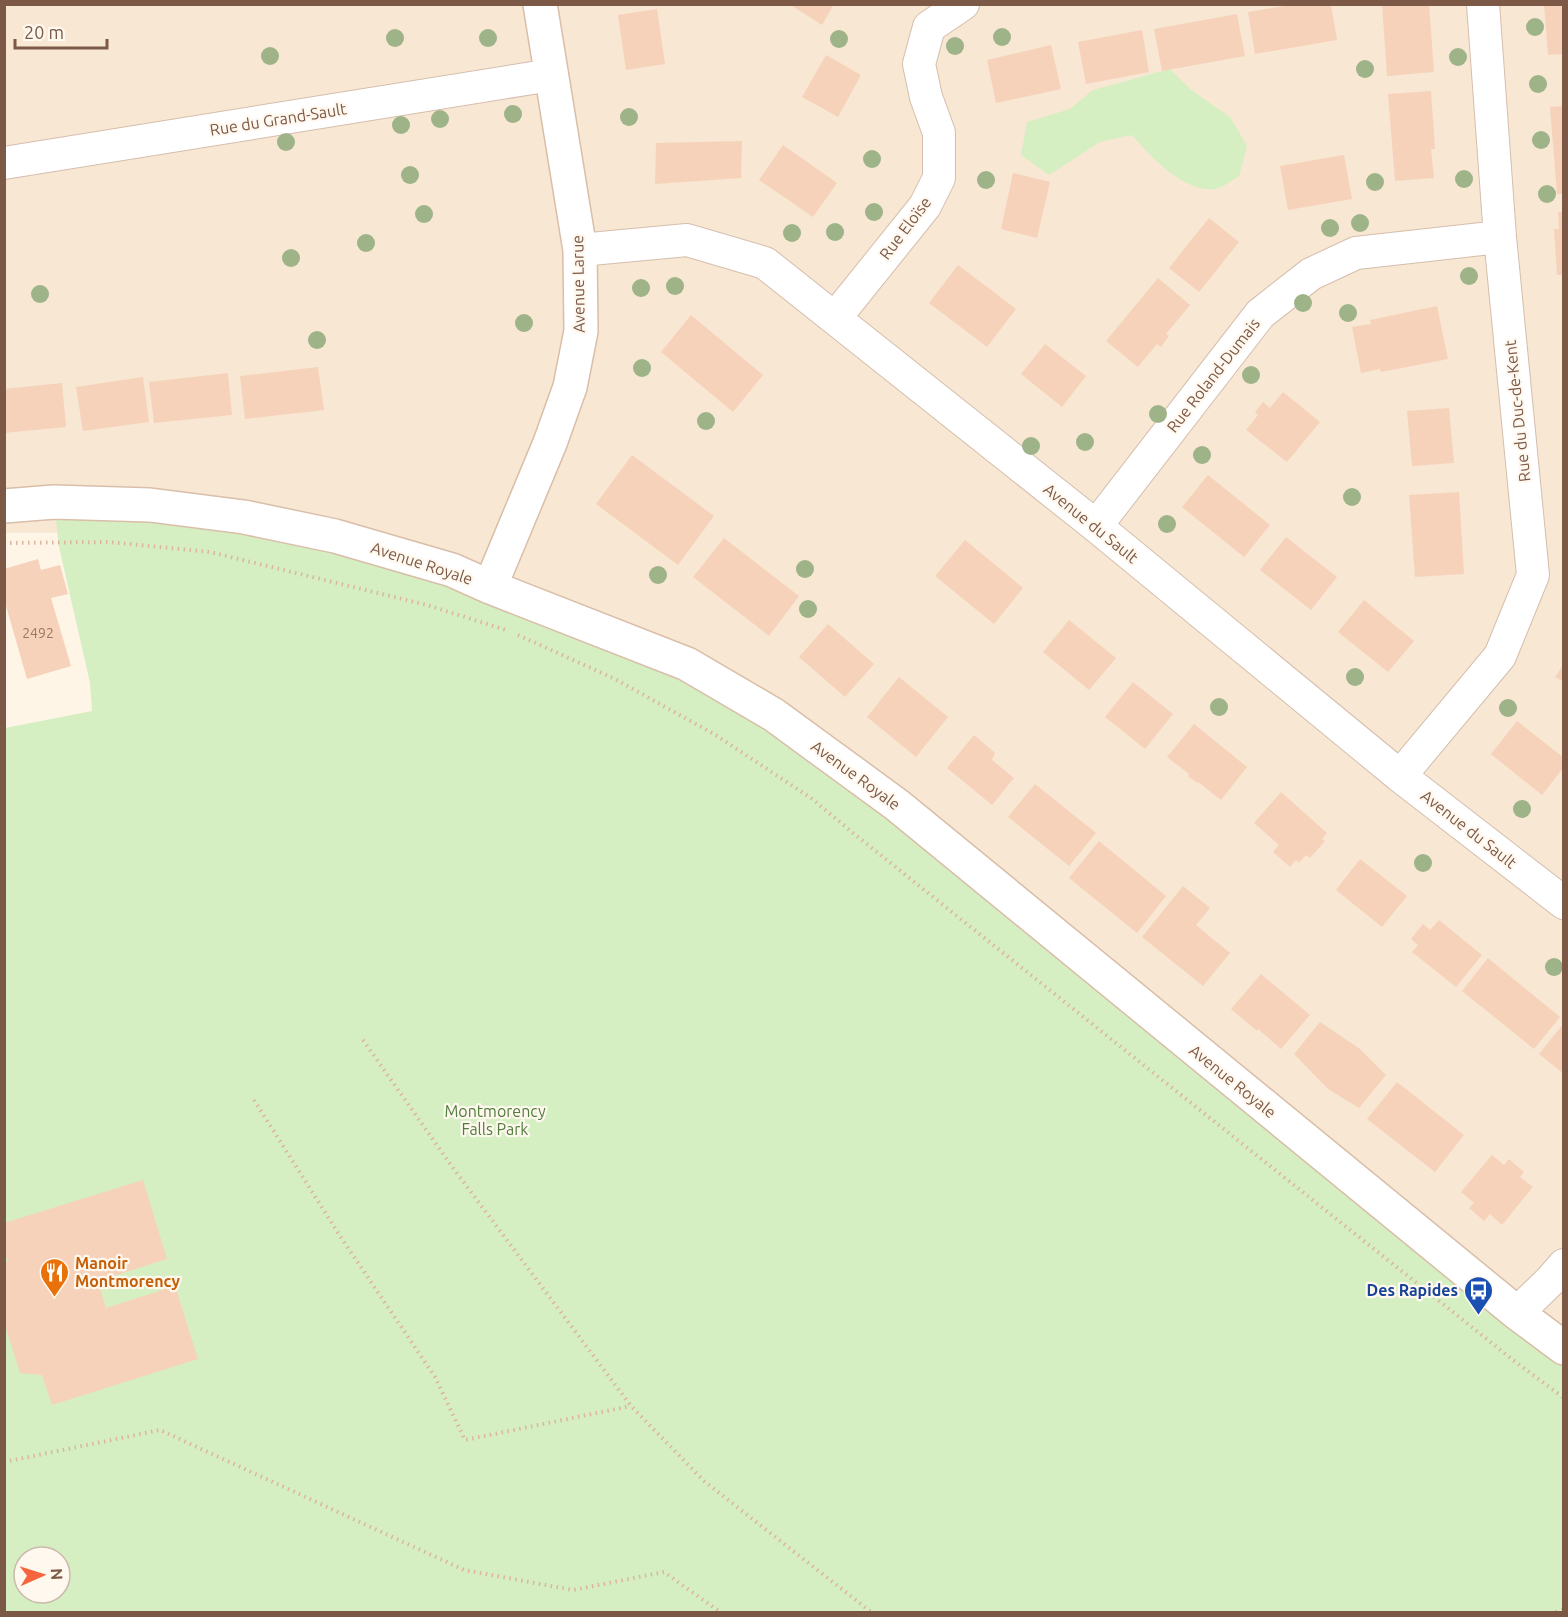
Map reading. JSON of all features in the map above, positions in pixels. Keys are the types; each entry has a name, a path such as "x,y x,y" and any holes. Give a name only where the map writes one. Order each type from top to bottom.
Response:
{"main road":[{"name":"Avenue Larue","path":"490,587 550,443 570,387 581,331 580,250 540,4"},
{"name":"Avenue Royale","path":"4,506 54,502 150,505 244,517 336,536 452,570 687,664 774,714 897,805 1517,1313 1563,1348"}],"street":[{"name":"Rue Eloïse","path":"835,318 925,206 939,178 939,133 926,96 919,64 929,27 963,4"},
{"name":"Rue du Duc-de-Kent","path":"1400,776 1500,656 1533,575 1500,237 1483,4"},
{"name":"Rue du Grand-Sault","path":"4,162 551,75"},
{"name":"Rue Roland-Dumais","path":"1096,526 1260,314 1311,274 1356,253 1500,237"},
{"name":"Avenue du Sault","path":"580,250 687,240 765,264 1096,526 1400,776 1563,903"},
{"path":"1517,1313 1563,1265"}],"path":[{"path":"4,543 109,542 210,552 427,605 510,632 613,678 714,734 811,798 853,834 1563,1398"},
{"path":"363,1040 453,1168 631,1406 704,1481 872,1612"},
{"path":"254,1100 334,1226 435,1377 465,1440 631,1406"},
{"path":"4,1462 160,1430 464,1570 573,1590 664,1572 720,1612"},
{"path":"1556,1612 1563,1609"}],"shaded area":[{"path":"4,5 1563,5 1563,1344 141,532 5,533"}],"green space":[{"path":"1170,69 1191,90 1230,117 1247,146 1239,176 1223,186 1217,189 1202,188 1179,179 1148,153 1132,135 1100,142 1049,175 1021,155 1027,122 1070,109 1093,90"},
{"name":"Montmorency Falls Park","path":"54,502 335,536 774,715 1563,1348 1563,1612 5,1612 5,728 92,711 90,683 59,547"}],"building":[{"path":"789,4 834,4 822,25"},
{"path":"1382,4 1429,4 1434,72 1387,76"},
{"path":"1544,4 1564,4 1564,54 1548,55"},
{"path":"1290,5 1331,5 1337,40 1255,54 1248,12"},
{"path":"657,9 665,64 626,70 618,15"},
{"path":"1237,14 1245,56 1162,71 1154,29"},
{"path":"1142,30 1149,72 1086,84 1078,42"},
{"path":"1051,45 1061,89 996,103 987,60"},
{"path":"826,55 861,75 838,117 802,97"},
{"path":"1431,91 1435,149 1431,149 1434,178 1395,181 1388,94"},
{"path":"1564,106 1564,194 1557,194 1550,107"},
{"path":"742,141 741,178 655,184 656,143"},
{"path":"783,145 837,183 813,217 759,180"},
{"path":"1344,155 1352,199 1288,210 1280,166"},
{"path":"1013,173 1050,182 1037,238 1001,229"},
{"path":"1558,212 1564,212 1564,275 1557,275 1554,229 1559,229"},
{"path":"1209,218 1239,242 1199,292 1169,268"},
{"path":"958,265 1016,309 987,347 929,303"},
{"path":"1158,278 1190,305 1166,334 1169,336 1161,347 1157,344 1138,367 1106,341"},
{"path":"1437,306 1448,359 1381,372 1380,369 1361,373 1352,327 1371,324 1370,320"},
{"path":"691,315 763,375 733,412 661,352"},
{"path":"1045,344 1086,376 1062,407 1021,374"},
{"path":"318,367 324,410 245,419 240,376"},
{"path":"228,373 232,415 154,423 149,382"},
{"path":"143,377 149,422 83,431 76,387"},
{"path":"62,383 66,427 4,433 4,389"},
{"path":"1283,392 1320,422 1287,462 1246,430 1258,415 1255,412 1263,402 1270,408"},
{"path":"1449,408 1454,463 1412,466 1407,411"},
{"path":"632,455 714,516 678,565 596,504"},
{"path":"1208,475 1270,525 1244,557 1182,507"},
{"path":"1459,492 1464,574 1415,577 1409,495"},
{"path":"1286,537 1337,577 1311,610 1260,570"},
{"path":"724,538 799,596 769,636 693,577"},
{"path":"965,540 1023,588 994,624 935,576"},
{"path":"38,559 41,570 60,565 68,594 51,598 71,666 27,679 4,599 4,569"},
{"path":"1364,600 1414,641 1388,672 1338,632"},
{"path":"1069,620 1116,658 1089,690 1043,652"},
{"path":"828,624 874,664 845,697 799,657"},
{"path":"1564,664 1564,682 1555,677"},
{"path":"899,677 948,717 916,757 867,717"},
{"path":"1133,682 1173,714 1145,749 1105,717"},
{"path":"1517,721 1564,758 1564,767 1542,795 1491,754"},
{"path":"1194,724 1247,767 1221,800 1167,757"},
{"path":"974,735 995,753 992,760 1014,778 992,805 947,768"},
{"path":"1035,784 1096,833 1069,866 1008,817"},
{"path":"1281,792 1327,833 1322,839 1325,841 1310,858 1306,855 1299,863 1296,860 1290,867 1273,852 1279,845 1254,823"},
{"path":"1099,841 1166,896 1137,933 1069,878"},
{"path":"1360,859 1407,896 1382,927 1336,890"},
{"path":"1183,886 1210,908 1196,925 1230,953 1203,986 1142,937"},
{"path":"1439,920 1482,955 1456,987 1412,952 1418,945 1411,939 1423,924 1430,930"},
{"path":"1488,958 1560,1017 1534,1049 1462,991"},
{"path":"1261,974 1310,1015 1281,1049 1231,1009"},
{"path":"1320,1022 1360,1049 1386,1075 1359,1108 1328,1089 1294,1054"},
{"path":"1564,1023 1564,1074 1539,1054"},
{"path":"1397,1082 1464,1135 1435,1172 1367,1119"},
{"path":"1492,1155 1504,1165 1509,1159 1524,1172 1520,1177 1533,1187 1502,1225 1490,1214 1484,1221 1469,1208 1474,1203 1461,1192"},
{"name":"Manoir Montmorency","path":"143,1180 167,1259 98,1281 106,1308 175,1286 198,1359 52,1405 42,1375 20,1373 4,1322 4,1264 8,1262 4,1252 4,1223"}],"place":[{"name":"Manoir Montmorency","path":"54,1298"},
{"name":"Des Rapides","path":"1479,1316"}]}
